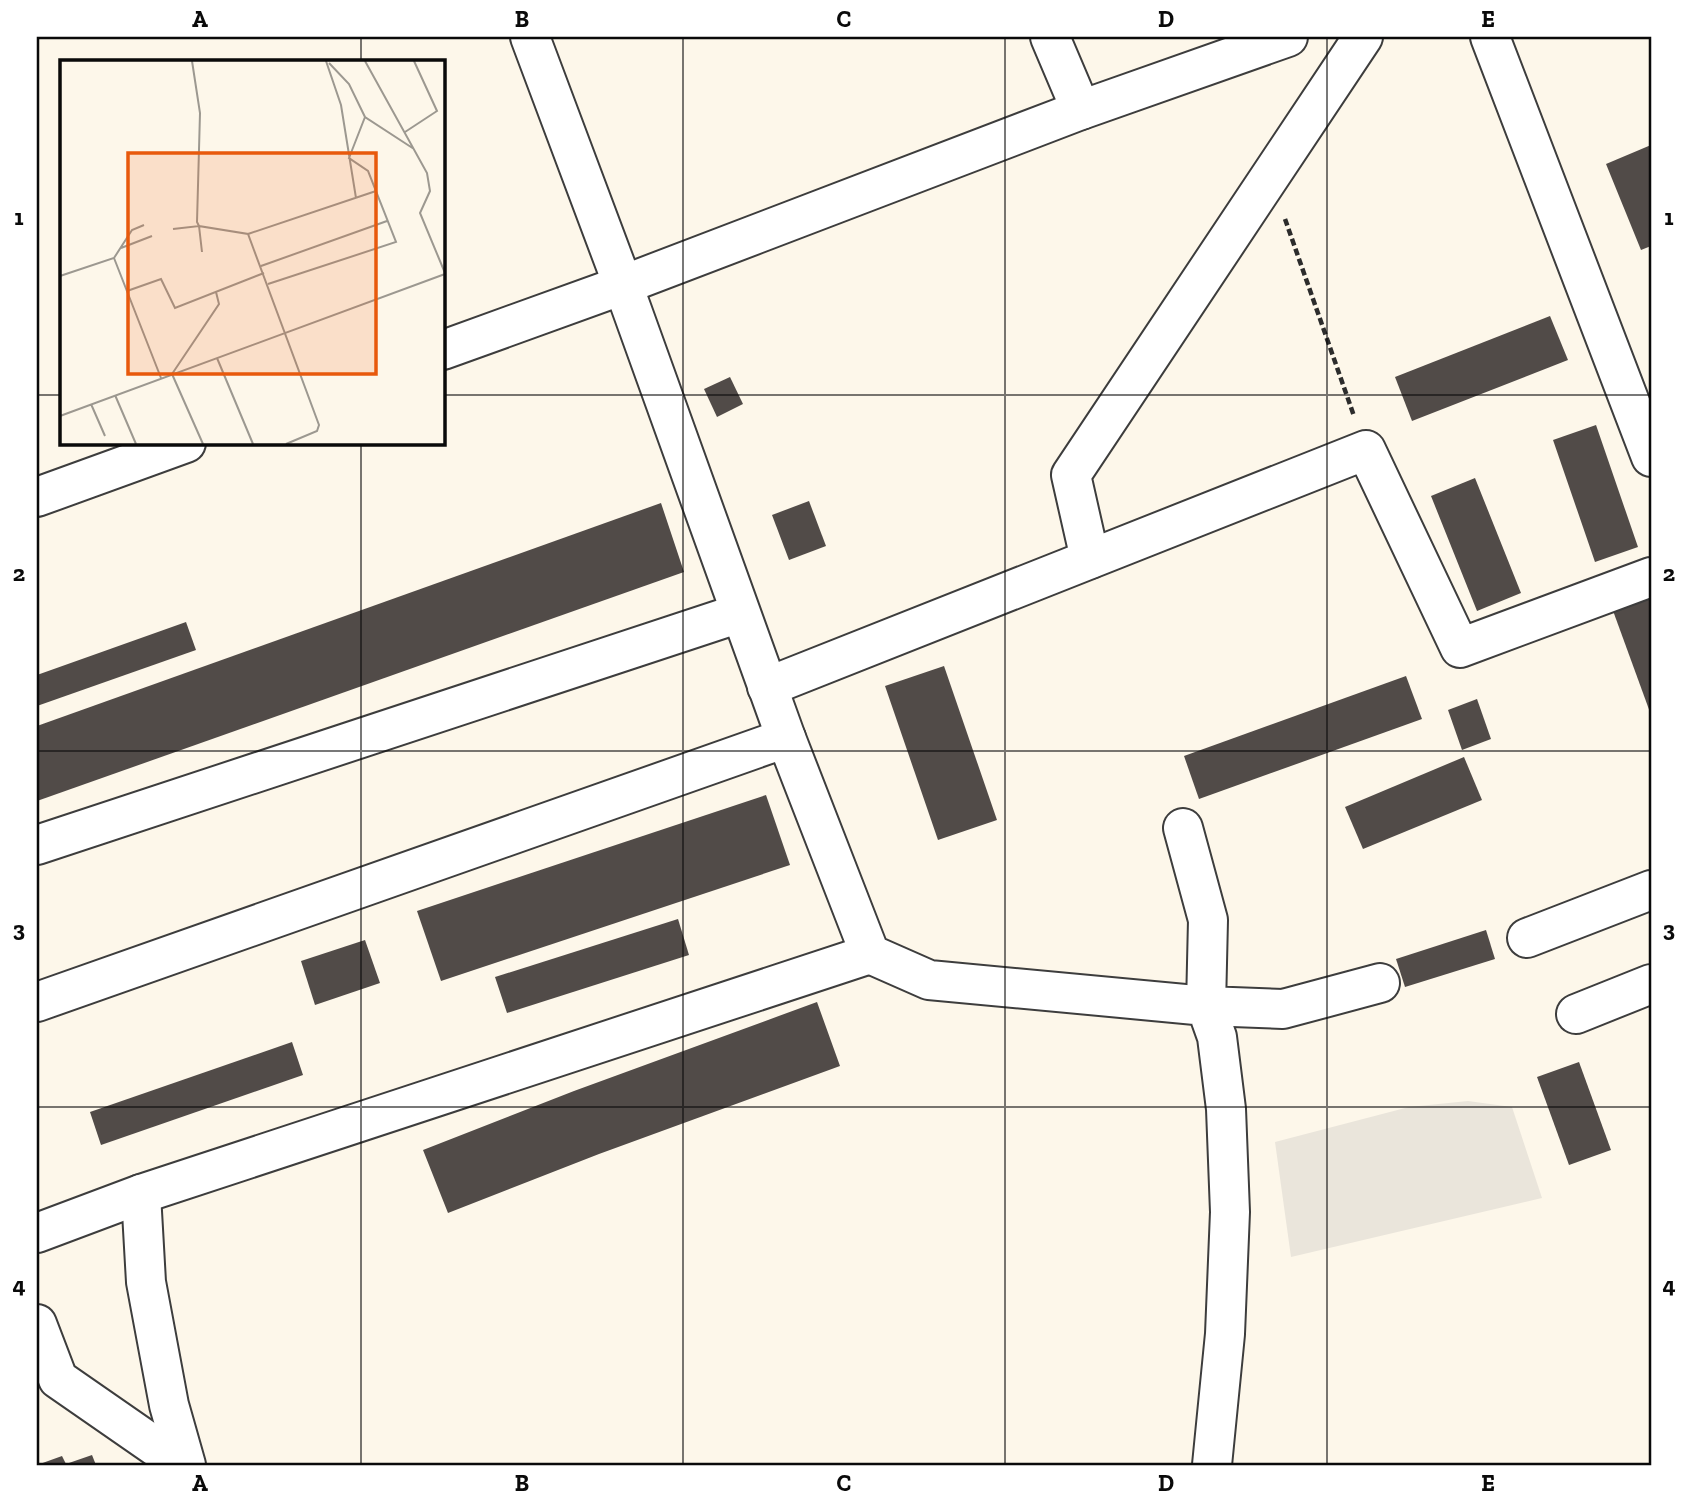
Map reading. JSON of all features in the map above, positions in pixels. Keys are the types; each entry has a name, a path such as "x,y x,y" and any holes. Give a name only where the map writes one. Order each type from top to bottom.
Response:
{"lane":[{"path":"530,37 623,285 767,687 870,954"},
{"path":"1050,37 1081,110"},
{"path":"444,350 623,285 1081,110 1288,37"},
{"path":"1090,559 1071,475 1363,37"},
{"path":"1490,37 1651,457"},
{"path":"37,497 183,444"},
{"path":"767,687 1366,450 1460,648 1651,577"},
{"path":"37,845 740,613"},
{"path":"37,1002 786,738"},
{"path":"1183,828 1208,920 1206,1006 1217,1037 1224,1097 1230,1212 1225,1334 1212,1465"},
{"path":"1527,938 1651,890"},
{"path":"37,1233 141,1194 870,954 929,980 1206,1006 1283,1009 1380,983"},
{"path":"1576,1014 1651,984"},
{"path":"141,1194 146,1282 169,1405 184,1465"},
{"path":"37,1324 58,1379 184,1465"}],"path":[{"path":"1270,176 1366,450"}],"shaded area":[{"path":"1468,1101 1512,1107 1542,1198 1291,1257 1275,1142 1409,1107"}],"building":[{"path":"1651,145 1651,246 1641,250 1606,164"},
{"path":"1550,316 1568,360 1412,421 1395,377"},
{"path":"730,377 743,404 717,417 704,389"},
{"path":"1596,425 1638,547 1595,562 1553,440"},
{"path":"1475,478 1521,593 1477,611 1431,496"},
{"path":"809,501 826,546 789,560 772,515"},
{"path":"661,503 684,572 37,801 37,726"},
{"path":"1651,594 1651,715 1612,608"},
{"path":"186,622 196,650 37,706 37,675"},
{"path":"944,666 997,820 938,840 885,686"},
{"path":"1406,676 1422,719 1199,799 1184,756"},
{"path":"1477,699 1491,739 1462,750 1448,710"},
{"path":"1464,757 1482,800 1363,849 1345,807"},
{"path":"766,795 790,865 441,981 417,911"},
{"path":"678,919 689,955 507,1013 495,977"},
{"path":"1486,930 1495,959 1405,987 1396,959"},
{"path":"365,940 380,983 315,1005 301,961"},
{"path":"817,1002 840,1066 599,1154 448,1213 423,1150 574,1091"},
{"path":"292,1042 303,1075 101,1145 90,1112"},
{"path":"1579,1062 1611,1150 1569,1165 1537,1077"},
{"path":"92,1455 96,1465 37,1465 62,1456 66,1464"}]}
